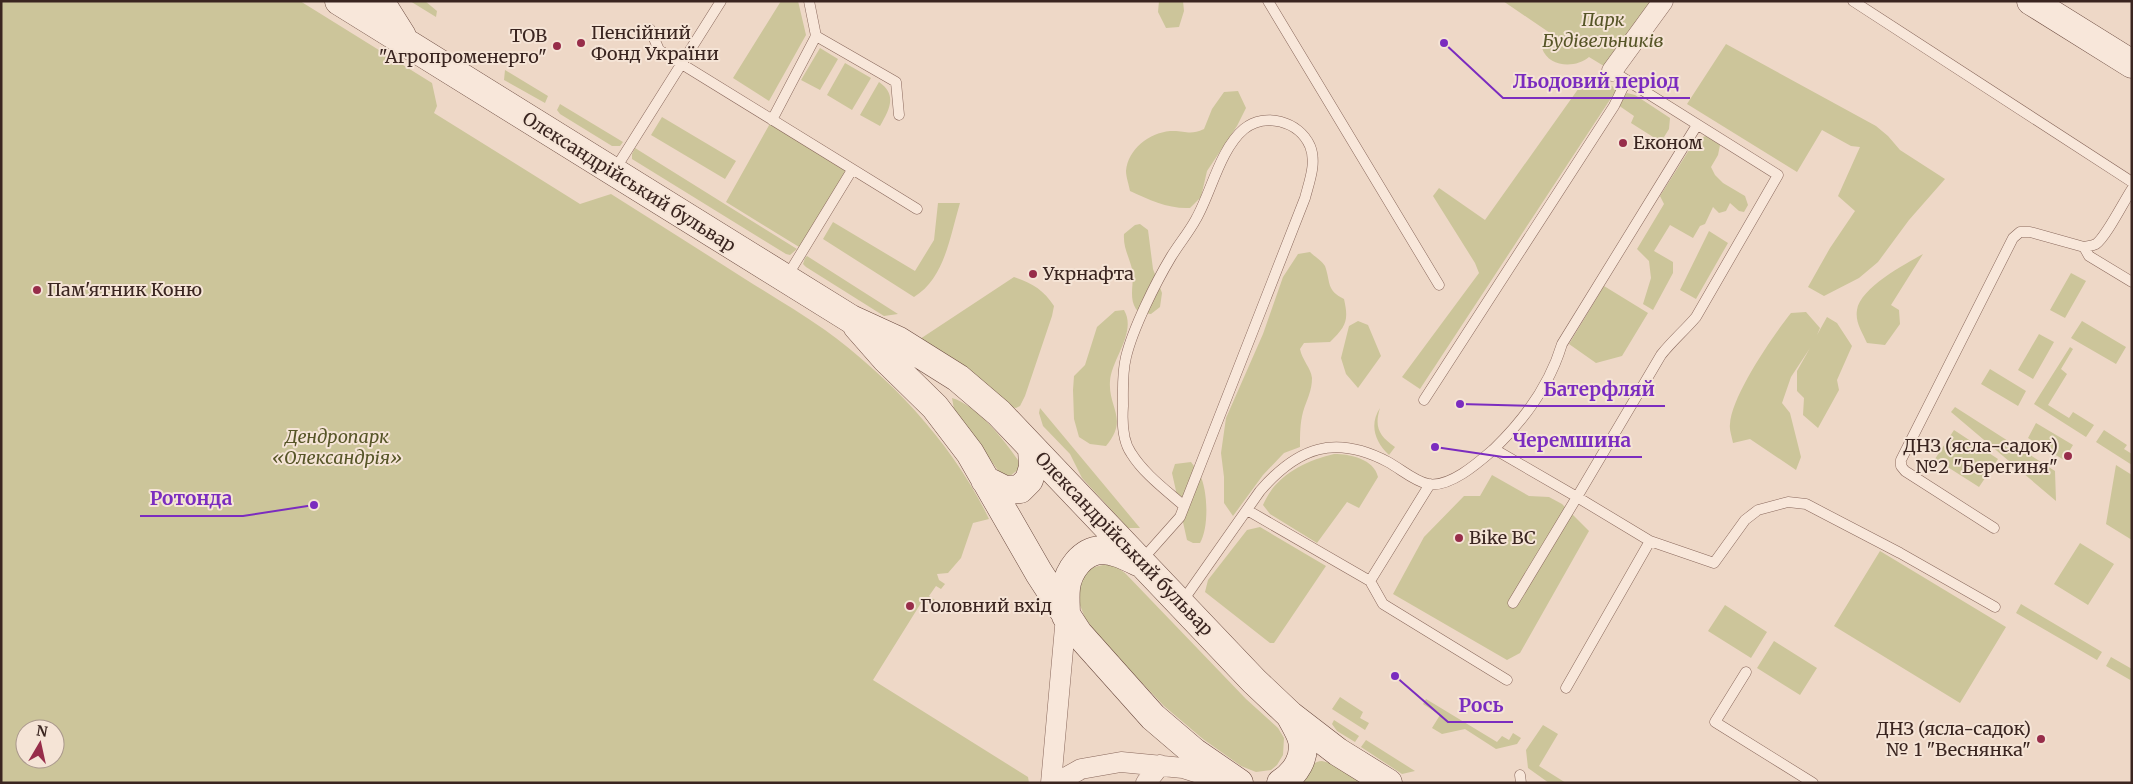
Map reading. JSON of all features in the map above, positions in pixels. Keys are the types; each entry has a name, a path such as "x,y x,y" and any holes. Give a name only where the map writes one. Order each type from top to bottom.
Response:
{"main road":[{"name":"Олександрійський бульвар","path":"339,1 851,319 899,341 958,378 999,413 1254,682 1290,715 1338,752 1388,783"},
{"name":"Олександрійський бульвар","path":"380,1 407,44"},
{"path":"2031,1 2132,64"},
{"name":"Олександрійський бульвар","path":"851,319 886,359 935,407 970,453 1038,573 1078,633 1153,717 1194,752 1238,783"},
{"path":"985,480 1005,490 1020,489 1029,480 1033,467 1032,448"},
{"path":"1066,616 1066,587 1070,574 1076,564 1088,554 1100,550 1119,553 1140,562"},
{"path":"1281,783 1293,774 1302,757 1302,740 1290,715"}],"street":[{"path":"1619,76 1663,1"},
{"path":"1051,783 1066,616"},
{"path":"1056,783 1081,769 1121,762 1184,768 1229,783"},
{"path":"1146,783 1160,765"}],"lane":[{"path":"614,172 721,1"},
{"path":"772,120 816,36 810,1"},
{"path":"1268,1 1440,285"},
{"path":"1858,2 2132,182"},
{"path":"650,29 659,50 917,210"},
{"path":"816,36 896,82 899,115"},
{"path":"1424,400 1614,106 1619,76 1778,175 1696,317 1684,331 1670,342 1661,355 1513,603"},
{"path":"1140,562 1180,517 1305,198 1313,165 1310,147 1298,130 1285,122 1270,120 1255,123 1243,130 1230,145 1196,220 1160,276 1126,356 1123,378 1122,417 1125,441 1141,468 1184,506"},
{"path":"1180,604 1266,484 1287,465 1304,455 1327,446 1348,447 1370,452 1416,479 1430,484 1466,473 1494,449 1520,421 1556,366 1562,344 1697,125"},
{"path":"786,279 852,170"},
{"path":"1994,528 1905,471 1901,460 2013,238 2020,232 2030,232 2084,247 2097,243 2132,189"},
{"path":"2084,247 2089,256 2132,282"},
{"path":"1494,449 1650,541 1714,563 1745,520 1758,510 1788,502 1806,504 1900,553 1995,607"},
{"path":"1370,582 1430,484"},
{"path":"1247,510 1370,582 1383,604 1507,680"},
{"path":"1566,688 1650,541"},
{"path":"1746,672 1715,722 1813,783"}],"green space":[{"name":"Дендропарк «Олександрія»","path":"1,1 300,1 432,83 437,106 434,113 580,204 611,194 795,310 850,349 897,391 939,439 975,492 989,519 973,523 961,558 948,573 937,574 939,580 945,584 941,589 936,586 929,596 935,600 932,605 926,602 921,603 873,680 1028,777 1029,783 1,783"},
{"path":"410,1 425,1 437,11 436,17"},
{"path":"781,1 798,1 806,35 769,101 733,78"},
{"path":"1159,1 1183,1 1184,11 1179,27 1166,28 1158,12"},
{"name":"Парк Будівельників","path":"1503,1 1662,1 1612,71 1589,57 1583,61 1570,64 1562,64 1550,59 1542,48 1550,33"},
{"path":"1726,44 1876,126 1900,150 1945,179 1909,220 1878,262 1859,278 1824,296 1808,287 1830,248 1855,211 1838,196 1860,147 1851,146 1822,130 1797,172 1687,104"},
{"path":"820,48 838,59 820,90 801,80"},
{"path":"845,63 871,78 852,110 827,95"},
{"path":"505,70 548,96 545,103 504,80"},
{"path":"1601,80 1617,89 1420,389 1402,377 1479,273 1475,263 1433,196 1439,188 1485,220 1581,85"},
{"path":"879,82 885,87 890,97 889,108 880,126 860,115"},
{"path":"1238,91 1246,108 1237,126 1207,171 1201,197 1190,208 1152,201 1130,191 1126,171 1135,149 1147,139 1162,132 1191,132 1204,129 1212,109 1224,92"},
{"path":"1627,93 1635,95 1670,118 1669,129 1661,142 1631,123 1634,116 1618,105"},
{"path":"560,104 623,142 620,146 612,146 560,114 557,110"},
{"path":"662,117 736,161 725,179 651,135"},
{"path":"772,120 852,170 804,250 726,202"},
{"path":"1706,136 1720,145 1718,155 1711,167 1715,175 1723,183 1745,196 1748,205 1744,212 1739,211 1730,203 1726,211 1719,213 1713,207 1705,224 1700,226 1693,238 1670,225 1654,251 1673,262 1673,273 1653,310 1643,304 1651,278 1649,261 1637,249 1664,204 1660,196 1696,139"},
{"path":"635,148 797,249 790,255 786,254 632,159"},
{"path":"938,203 960,203 940,268 933,279 914,297 823,239 833,222 915,271 934,240"},
{"path":"1140,224 1148,230 1153,269 1162,293 1160,307 1151,314 1143,313 1136,309 1132,300 1132,269 1124,244 1124,234 1135,225"},
{"path":"1709,231 1728,243 1696,299 1680,290"},
{"path":"1310,252 1325,266 1330,286 1334,292 1344,299 1345,323 1340,332 1330,342 1304,343 1300,349 1310,371 1312,383 1301,420 1300,447 1284,453 1263,475 1233,516 1224,503 1224,477 1221,453 1226,418 1263,334 1283,277 1298,254"},
{"path":"1923,254 1891,305 1899,310 1900,324 1885,345 1867,343 1857,319 1857,310 1860,302 1874,285"},
{"path":"807,256 898,314 884,316 806,267 803,264"},
{"path":"2071,273 2086,281 2065,318 2050,310"},
{"path":"1014,277 1037,288 1054,306 1025,396 1020,406 1016,408 1010,407 920,339"},
{"path":"1604,286 1648,313 1622,356 1596,363 1569,344"},
{"path":"1124,310 1128,327 1110,381 1110,390 1117,421 1116,428 1113,437 1106,446 1090,444 1079,437 1074,419 1074,376 1085,365 1097,327 1115,311"},
{"path":"1806,312 1820,328 1817,335 1827,317 1837,323 1852,346 1837,380 1839,390 1818,428 1803,415 1804,398 1797,391 1797,371 1810,348 1791,377 1782,403 1790,413 1801,457 1796,470 1750,439 1733,443 1730,426 1737,398 1774,336 1791,313"},
{"path":"1358,321 1368,325 1381,356 1358,388 1346,374 1341,358 1349,326"},
{"path":"2082,321 2126,347 2116,364 2071,338"},
{"path":"2039,334 2054,342 2033,379 2018,370"},
{"path":"2070,347 2073,349 2061,369 2067,374 2048,405 2069,418 2073,412 2094,425 2086,437 2034,404"},
{"path":"1990,369 2026,391 2018,406 1981,384"},
{"path":"952,398 971,408 990,425 1020,463 1019,469 1010,476 1002,476 954,409"},
{"path":"1955,407 2055,471 2056,501 1951,412"},
{"path":"1040,408 1140,528 1128,528 1082,478 1070,454 1043,426 1039,413"},
{"path":"1380,408 1378,415 1379,431 1395,447 1389,455 1380,445 1375,433 1375,421"},
{"path":"2036,423 2073,445 2064,460 2028,438"},
{"path":"1954,430 1998,459 1979,487 1935,459"},
{"path":"2104,430 2127,445 2124,449 2132,454 2132,465 2096,442"},
{"path":"1334,454 1347,455 1367,462 1376,471 1378,477 1359,508 1347,502 1317,543 1270,514 1263,505 1275,486 1292,471 1312,461"},
{"path":"1191,462 1200,475 1205,490 1206,519 1200,543 1193,543 1187,540 1172,473 1175,464"},
{"path":"2116,465 2132,475 2132,540 2106,524"},
{"path":"1492,475 1529,496 1549,497 1562,504 1589,531 1520,653 1507,660 1393,594 1424,537 1464,496 1480,496"},
{"path":"1260,527 1326,566 1274,643 1270,643 1205,592 1208,580 1247,530"},
{"path":"2080,543 2114,564 2088,605 2054,584"},
{"path":"1880,551 2006,627 1960,703 1834,626"},
{"path":"1107,564 1115,566 1125,573 1246,699 1278,728 1284,738 1283,755 1277,765 1271,770 1256,772 1241,766 1203,739 1164,706 1103,642 1085,618 1078,600 1081,579 1091,568"},
{"path":"2021,604 2102,652 2097,660 2016,613"},
{"path":"1725,605 1767,632 1751,658 1708,631"},
{"path":"1774,641 1817,668 1800,695 1757,668"},
{"path":"2111,657 2132,669 2132,681 2106,666"},
{"path":"1340,697 1363,712 1360,718 1369,723 1365,730 1332,709"},
{"path":"1426,699 1497,742 1502,736 1509,740 1513,733 1521,738 1517,744 1496,749 1465,729 1442,734 1432,728 1440,715 1423,704"},
{"path":"1334,720 1359,736 1355,742 1337,731 1332,724"},
{"path":"1543,725 1558,734 1539,766 1566,783 1549,783 1528,768 1526,750"},
{"path":"1366,740 1415,771 1402,774 1361,747"},
{"path":"1322,761 1330,763 1361,783 1299,783 1305,772 1314,763"}],"place":[{"name":"Пенсійний Фонд України","path":"581,43"},
{"name":"Льодовий період","path":"1444,43"},
{"name":"ТОВ \"Агропроменерго\"","path":"557,46"},
{"name":"Економ","path":"1623,143"},
{"name":"Укрнафта","path":"1033,274"},
{"name":"Пам'ятник Коню","path":"37,290"},
{"name":"Батерфляй","path":"1460,404"},
{"name":"Черемшина","path":"1435,447"},
{"name":"ДНЗ (ясла-садок) №2 \"Берегиня\"","path":"2068,456"},
{"name":"Ротонда","path":"314,505"},
{"name":"Bike BC","path":"1459,538"},
{"name":"Головний вхід","path":"910,606"},
{"name":"Рось","path":"1395,676"},
{"name":"ДНЗ (ясла-садок) № 1 \"Веснянка\"","path":"2041,739"}]}
